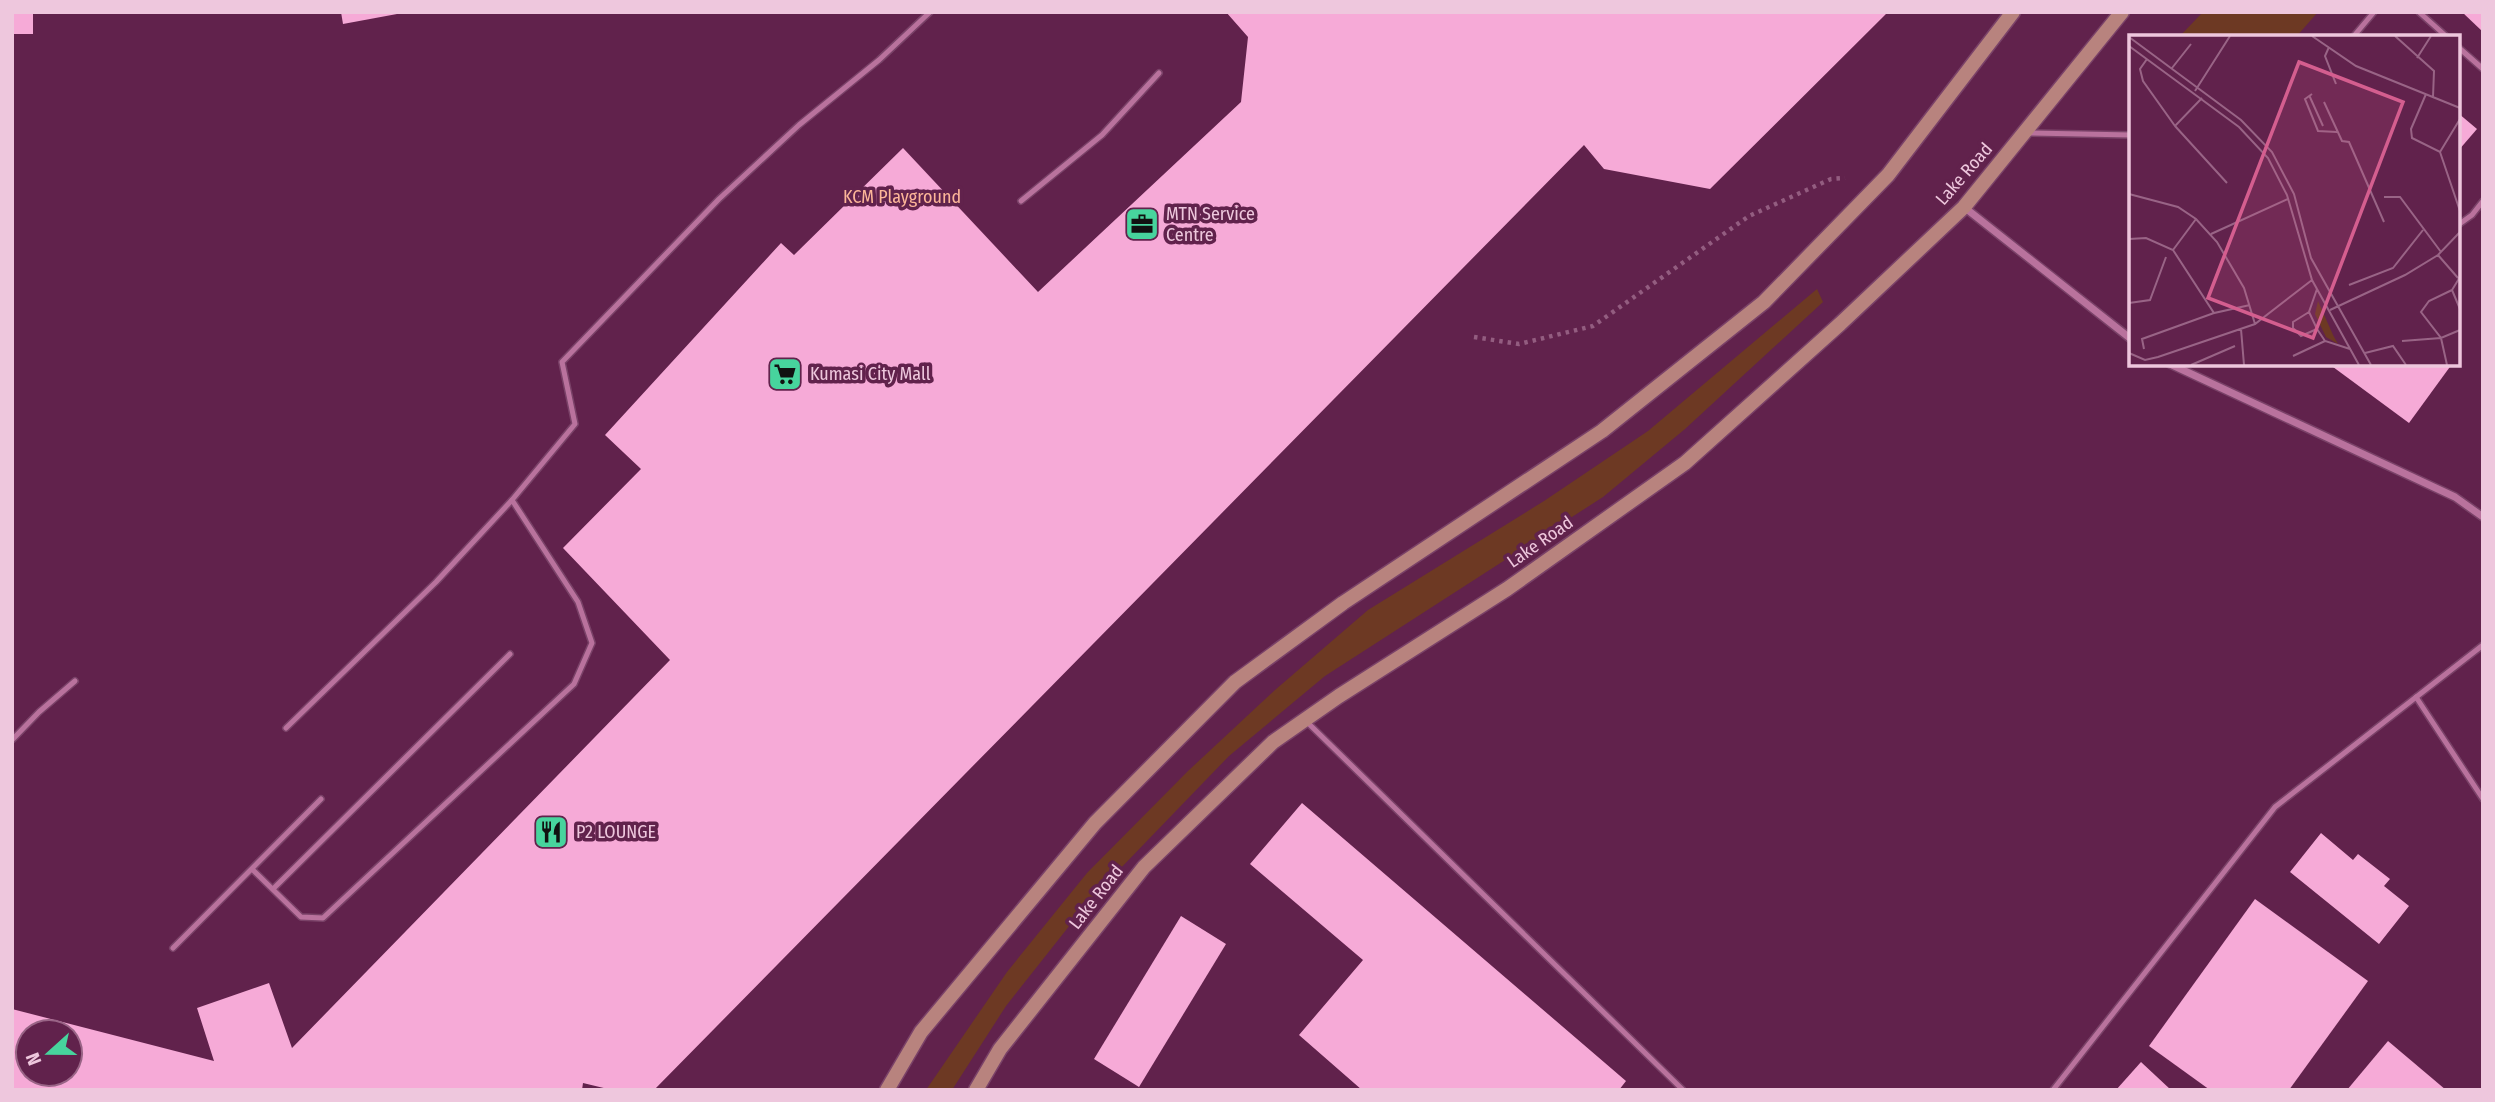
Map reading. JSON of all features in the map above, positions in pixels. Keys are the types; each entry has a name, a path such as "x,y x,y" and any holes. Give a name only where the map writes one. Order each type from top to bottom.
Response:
{"main road":[{"path":"887,1090 921,1031 1095,823 1235,682 1343,603 1602,431 1764,302 1888,175 2013,12"},
{"name":"Lake Road","path":"976,1090 1000,1049 1144,867 1273,742 1339,696 1507,589 1685,463 1840,324 1964,207 2122,12"}],"street":[{"path":"1964,207 2129,337"},
{"path":"2175,366 2455,497 2483,517"}],"lane":[{"path":"286,728 436,582 512,500 575,424 562,362 719,199 799,125 879,60 930,12"},
{"path":"2355,35 2374,12"},
{"path":"2419,12 2445,35"},
{"path":"2460,49 2483,69"},
{"path":"1021,201 1101,135 1159,73"},
{"path":"2025,133 2129,135"},
{"path":"2460,224 2472,215 2483,201"},
{"path":"253,870 301,917 323,918 574,684 592,643 578,603 512,500"},
{"path":"2053,1090 2276,807 2483,645"},
{"path":"273,889 510,654"},
{"path":"12,740 75,681"},
{"path":"2416,697 2483,799"},
{"path":"1306,721 1683,1090"},
{"path":"173,948 321,799"}],"path":[{"path":"1474,338 1519,344 1593,326 1749,216 1831,178 1888,175"}],"shaded area":[{"path":"2203,12 2318,12 2298,35 2181,35"},
{"path":"1817,289 1823,302 1685,429 1603,497 1325,676 1229,756 1089,901 1006,1006 952,1090 926,1090 1007,972 1087,873 1188,771 1275,690 1368,610 1544,501 1648,431"}],"building":[{"path":"12,12 33,12 33,34 12,34"},
{"path":"341,12 397,12 397,14 343,24"},
{"path":"1226,12 1888,12 1710,189 1604,169 1584,145 654,1090 612,1090 583,1083 582,1090 12,1090 12,1009 47,1018 14,1018 14,1088 84,1088 84,1028 214,1061 197,1008 269,983 292,1048 670,660 563,548 641,469 605,435 781,243 794,255 903,148 1038,292 1241,102 1248,37"},
{"path":"2462,12 2483,12 2483,32"},
{"path":"2460,115 2477,129 2460,149"},
{"path":"2332,366 2451,366 2409,423"},
{"path":"1302,803 1626,1081 1619,1090 1362,1090 1299,1035 1363,960 1250,864"},
{"path":"2321,833 2353,860 2358,854 2390,879 2384,886 2409,906 2379,944 2290,872"},
{"path":"2255,899 2368,981 2289,1090 2210,1090 2149,1046"},
{"path":"1181,916 1226,944 1139,1087 1094,1059"},
{"path":"2388,1041 2446,1090 2347,1090"},
{"path":"2141,1062 2171,1090 2116,1090"}],"place":[{"name":"MTN Service Centre","path":"1142,224"},
{"name":"Kumasi City Mall","path":"785,374"},
{"name":"P2 LOUNGE","path":"551,832"}],"park label":[{"name":"KCM Playground","path":"902,197"}]}
